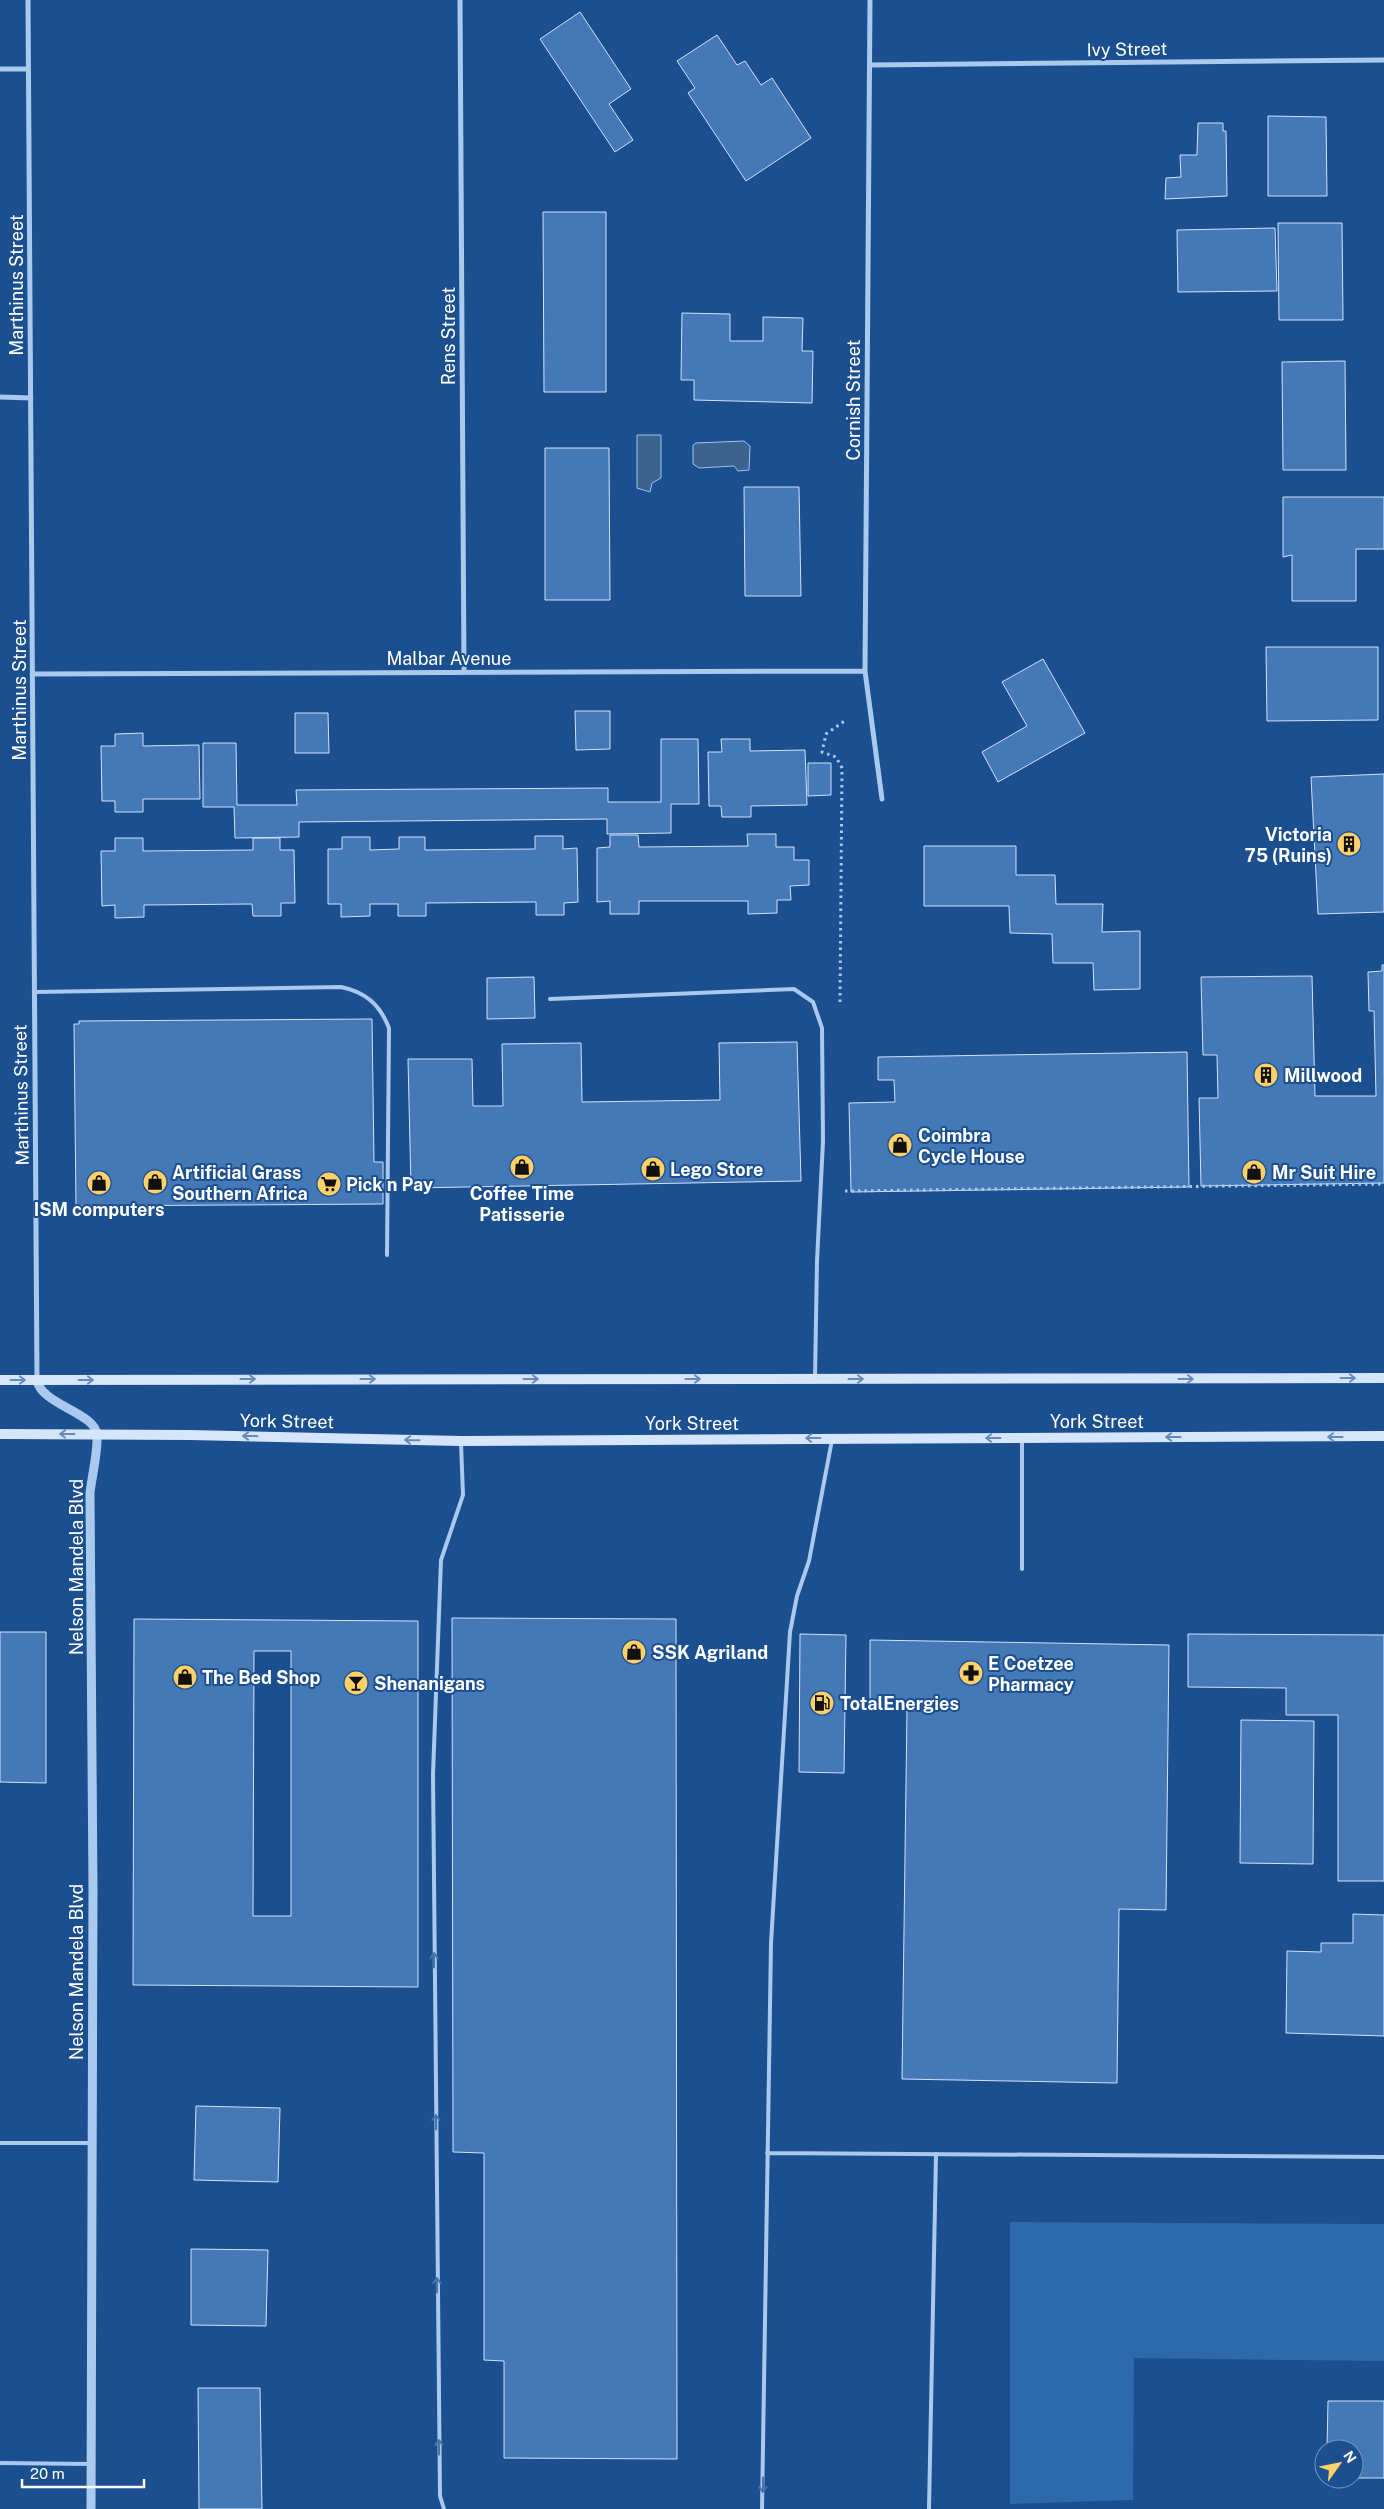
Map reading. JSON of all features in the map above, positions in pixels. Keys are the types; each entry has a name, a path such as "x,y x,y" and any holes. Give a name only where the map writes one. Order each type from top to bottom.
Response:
{"main road":[{"path":"0,1380 1384,1378"},
{"name":"York Street","path":"0,1434 461,1441 1384,1436"}],"street":[{"name":"Marthinus Street","path":"28,0 37,1380"},
{"name":"Rens Street","path":"460,0 464,672"},
{"name":"Cornish Street","path":"870,0 865,671 882,799"},
{"name":"Ivy Street","path":"870,65 1384,60"},
{"path":"0,69 28,69"},
{"path":"0,397 31,398"},
{"name":"Malbar Avenue","path":"32,674 865,671"},
{"path":"37,1380 38,1386 48,1396 89,1423 97,1434"},
{"name":"Nelson Mandela Blvd","path":"91,2509 90,1493 97,1434"}],"lane":[{"path":"34,992 341,987 358,991 371,999 384,1015 389,1028 387,1255"},
{"path":"550,999 794,989 813,1002 822,1028 823,1141 817,1261 815,1379"},
{"path":"762,2509 771,1943 790,1632 797,1596 810,1561 833,1438"},
{"path":"1022,1438 1022,1569"},
{"path":"444,2509 440,2496 433,1774 441,1560 463,1495 461,1441"},
{"path":"0,2143 92,2143"},
{"path":"767,2153 1384,2157"},
{"path":"929,2509 936,2154"},
{"path":"0,2463 91,2464"}],"path":[{"path":"840,1010 842,768 836,757 822,752 826,734 850,715"},
{"path":"841,1184 842,1190 850,1193 1384,1184"}],"shaded area":[{"path":"637,435 661,435 661,478 652,483 650,492 637,488"},
{"path":"744,441 750,446 749,470 738,471 734,466 699,468 693,464 693,445 696,443"},
{"path":"1010,2222 1384,2224 1384,2361 1134,2358 1133,2500 1010,2504"}],"building":[{"path":"580,12 631,89 609,104 633,140 615,152 540,39"},
{"path":"717,35 737,65 745,61 761,85 772,78 811,138 746,181 688,93 695,88 677,61"},
{"path":"1268,116 1326,117 1327,196 1268,196"},
{"path":"1198,123 1223,123 1223,131 1226,131 1227,196 1165,199 1166,178 1181,177 1180,155 1197,155"},
{"path":"543,212 606,212 606,392 544,392"},
{"path":"1278,223 1342,223 1343,320 1279,320"},
{"path":"1275,228 1277,291 1178,292 1177,230"},
{"path":"682,313 730,314 730,341 763,341 763,317 803,318 802,351 813,351 812,403 694,400 694,380 681,380"},
{"path":"1345,361 1346,470 1283,470 1282,362"},
{"path":"545,448 609,448 610,600 545,600"},
{"path":"744,487 799,487 801,596 745,596"},
{"path":"1283,497 1384,497 1384,549 1356,549 1356,601 1292,601 1292,555 1283,557"},
{"path":"1266,647 1378,647 1378,720 1267,721"},
{"path":"1043,659 1085,733 998,782 982,752 1027,726 1002,682"},
{"path":"575,711 610,711 610,749 576,750"},
{"path":"295,713 328,713 329,753 295,753"},
{"path":"143,733 143,746 199,745 200,799 143,799 143,812 115,812 115,801 102,801 101,746 115,746 115,734"},
{"path":"661,739 698,739 699,804 671,804 671,833 607,834 607,819 299,822 299,837 235,838 234,807 203,807 203,743 236,743 237,805 297,805 296,790 608,788 608,802 661,802"},
{"path":"721,739 750,739 750,751 805,750 807,805 751,806 751,817 722,817 721,806 709,806 708,752 722,752"},
{"path":"808,763 831,763 831,795 808,796"},
{"name":"Victoria 75 (Ruins)","path":"1384,774 1384,912 1318,914 1311,777"},
{"path":"747,834 776,834 776,847 794,847 794,860 809,860 809,885 790,886 791,900 777,900 777,913 748,914 748,901 639,901 639,914 610,914 610,901 597,902 597,848 610,847 610,835 638,835 639,847 748,846"},
{"path":"535,836 563,836 563,849 577,848 578,902 564,903 564,915 536,915 536,902 426,903 426,916 398,916 398,904 370,904 370,916 341,917 341,904 328,904 328,849 342,849 342,837 370,837 370,850 399,849 399,837 425,837 425,850 535,849"},
{"path":"115,838 143,838 143,851 253,850 253,838 280,838 280,850 294,850 295,903 281,903 281,916 253,916 252,904 144,905 144,917 115,918 115,905 102,906 101,851 115,851"},
{"path":"924,846 1016,846 1016,875 1055,875 1056,904 1103,904 1102,932 1140,931 1140,989 1094,990 1093,963 1053,963 1052,934 1010,933 1009,906 924,906"},
{"name":"Millwood","path":"1382,965 1384,965 1384,1183 1201,1186 1199,1098 1218,1098 1217,1055 1203,1055 1201,977 1312,976 1315,1096 1376,1096 1374,1011 1369,1011 1368,972 1382,971"},
{"path":"534,977 535,1018 487,1019 487,978"},
{"path":"372,1019 374,1162 383,1162 383,1204 76,1206 74,1024 79,1024 79,1021"},
{"path":"797,1042 801,1181 411,1188 408,1059 472,1059 473,1106 503,1106 502,1044 581,1043 582,1102 720,1100 719,1043"},
{"path":"1187,1052 1189,1187 851,1192 849,1103 895,1102 894,1080 878,1080 878,1057"},
{"path":"452,1618 676,1619 677,2459 504,2458 504,2361 484,2360 484,2153 453,2152"},
{"path":"134,1619 418,1621 418,1987 133,1985","holes":["254,1651 291,1651 291,1916 253,1916"]},
{"path":"0,1632 46,1632 46,1783 0,1782"},
{"name":"TotalEnergies","path":"800,1634 846,1635 844,1773 799,1772"},
{"path":"1188,1634 1384,1635 1384,1881 1338,1881 1338,1715 1286,1715 1286,1688 1188,1687"},
{"path":"870,1640 1169,1645 1166,1910 1119,1909 1117,2083 902,2079 907,1708 870,1708"},
{"path":"1241,1720 1314,1721 1313,1864 1240,1863"},
{"path":"1353,1914 1384,1915 1384,2036 1286,2033 1287,1951 1321,1952 1321,1943 1353,1943"},
{"path":"196,2106 280,2108 278,2182 194,2180"},
{"path":"191,2249 268,2250 266,2326 191,2325"},
{"path":"198,2388 260,2388 262,2509 199,2509"},
{"path":"1328,2401 1384,2401 1384,2478 1364,2478 1364,2439 1327,2439"}],"place":[{"name":"Victoria 75 (Ruins)","path":"1349,844"},
{"name":"Millwood","path":"1266,1075"},
{"name":"Coimbra Cycle House","path":"900,1145"},
{"name":"Coffee Time Patisserie","path":"522,1167"},
{"name":"Lego Store","path":"653,1169"},
{"name":"Mr Suit Hire","path":"1254,1172"},
{"name":"Artificial Grass Southern Africa","path":"155,1182"},
{"name":"ISM computers","path":"99,1183"},
{"name":"Pick n Pay","path":"329,1184"},
{"name":"SSK Agriland","path":"634,1652"},
{"name":"E Coetzee Pharmacy","path":"971,1673"},
{"name":"The Bed Shop","path":"185,1677"},
{"name":"Shenanigans","path":"356,1683"},
{"name":"TotalEnergies","path":"822,1703"}]}
